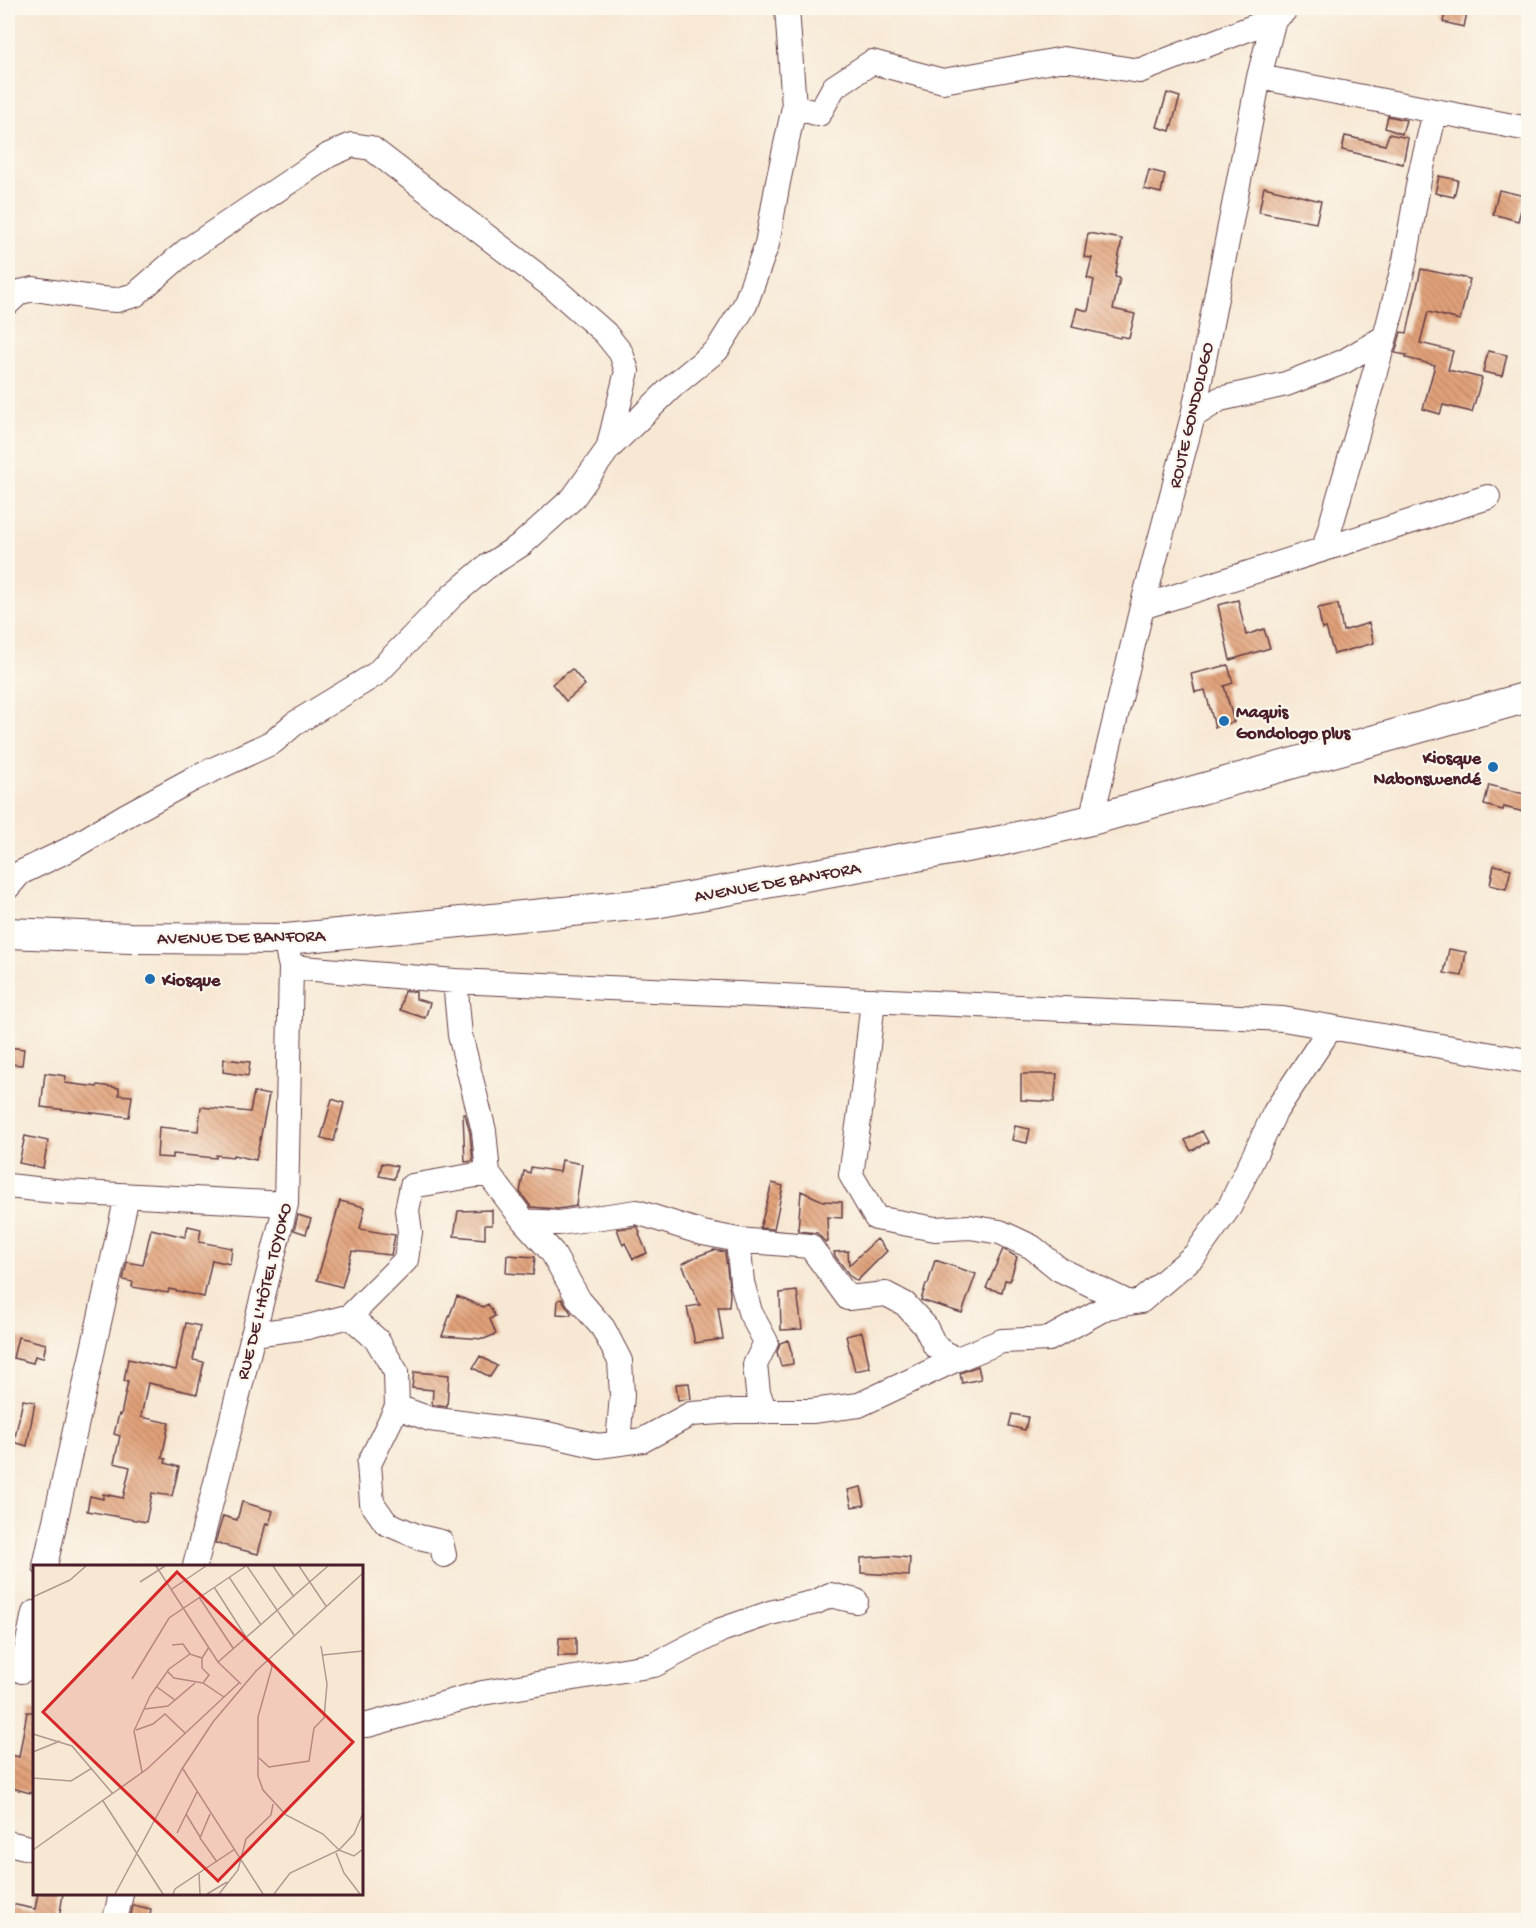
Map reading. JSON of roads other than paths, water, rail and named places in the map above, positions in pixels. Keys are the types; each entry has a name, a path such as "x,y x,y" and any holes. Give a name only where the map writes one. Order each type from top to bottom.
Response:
{"main road":[{"name":"AVENUE DE BANFORA","path":"8,933 130,938 288,953 655,903 1000,840 1091,820 1528,698"}],"street":[{"path":"8,887 20,873 68,850 193,779 273,742 294,724 376,674 453,595 485,568 522,544 573,498 608,449 674,385 717,350 745,305 767,244 777,182 794,107 786,8"},
{"path":"794,107 819,114 834,87 872,62 943,81 1064,59 1139,71 1281,11"},
{"name":"ROUTE GONDOLOGO","path":"1091,820 1142,607 1193,416 1260,77 1281,11"},
{"path":"1260,77 1528,129"},
{"path":"1324,549 1405,261 1419,180 1435,112"},
{"path":"8,303 20,292 34,289 100,300 117,300 135,295 186,251 329,154 352,145 371,148 554,288 605,333 621,353 627,371 608,449"},
{"path":"1193,416 1220,399 1286,384 1343,362 1385,337"},
{"path":"1142,607 1488,497"},
{"path":"288,953 455,981 1283,1019 1528,1061"},
{"name":"RUE DE L'HÔTEL TOYOKO","path":"195,1565 286,1204 288,953"},
{"path":"455,981 460,1035 484,1131 488,1173 524,1221 552,1252 579,1300 603,1328 620,1361 622,1395 618,1443"},
{"path":"873,1000 851,1175 876,1218 935,1229 970,1227 1000,1232 1032,1247 1059,1269 1129,1303"},
{"path":"397,1407 430,1419 547,1434 598,1446 643,1440 691,1414 735,1411 812,1411 859,1405 955,1360 1002,1341 1049,1339 1107,1307 1142,1301 1195,1255 1230,1206 1275,1112 1331,1028"},
{"path":"253,1334 308,1327 351,1316 406,1260 410,1232 407,1210 412,1186 488,1173"},
{"path":"8,1186 127,1196 286,1204"},
{"path":"45,1565 127,1196"},
{"path":"524,1221 559,1223 637,1212 703,1233 738,1240 810,1246 848,1298 886,1294 905,1304 925,1326 935,1346 955,1360"},
{"path":"738,1240 742,1282 750,1312 766,1342 755,1365 758,1392 765,1412"},
{"path":"351,1316 377,1340 396,1372 397,1407 369,1464 372,1503 386,1523 419,1537 441,1542 444,1555"},
{"path":"363,1725 482,1693 654,1665 721,1630 770,1613 816,1602 830,1595 856,1601"},
{"path":"21,1671 33,1617"},
{"path":"8,1843 33,1849"},
{"path":"116,1920 120,1895"}],"place":[{"name":"Maquis Gondologo plus","path":"1224,721"},
{"name":"Kiosque Nabonswendé","path":"1493,767"},
{"name":"Kiosque","path":"150,979"}]}
